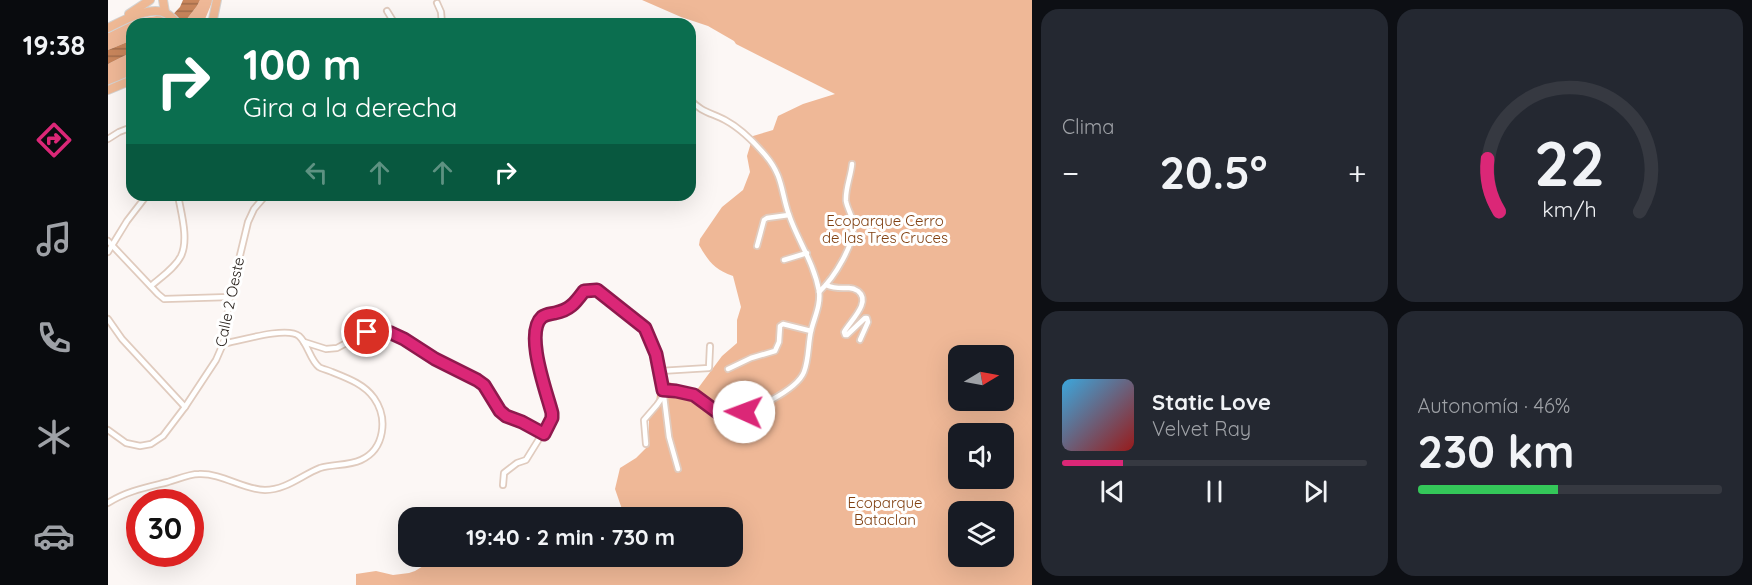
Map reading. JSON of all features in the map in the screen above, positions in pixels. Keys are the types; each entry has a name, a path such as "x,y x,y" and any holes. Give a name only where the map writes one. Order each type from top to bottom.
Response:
{"main road":[{"path":"108,28 150,0"},
{"path":"163,0 167,14 171,18"},
{"path":"215,18 217,2"},
{"path":"210,18 217,2"},
{"path":"130,18 153,12 167,14"},
{"path":"108,28 126,20"},
{"path":"108,90 126,82"}],"street":[{"path":"437,3 442,18"},
{"path":"387,11 391,18"},
{"path":"664,393 676,391 694,395 717,412 730,414 754,408 793,386 803,374 819,303 819,292 807,253 789,215 779,174 744,133 725,120 703,111 696,105"},
{"path":"108,140 126,129"},
{"path":"819,292 836,272 853,233 854,223 846,199 852,164"},
{"path":"108,252 110,243 142,201"},
{"path":"151,286 181,256 184,244 179,201"},
{"name":"Calle 2 Oeste","path":"108,430 126,443 140,446 151,444 162,436 185,407 216,360 223,344 230,297 248,222 261,201"},
{"path":"757,246 764,220 789,215"},
{"path":"110,243 164,299 230,297"},
{"path":"783,260 807,253"},
{"path":"826,285 834,289 853,288 863,296 863,303 844,332 847,335 867,318 868,322 860,340"},
{"path":"503,485 504,473 517,463 526,460 552,418 537,352 535,331 540,318 574,306 584,291 601,291 645,328 656,354 660,371 669,437 678,469"},
{"path":"108,319 122,339 185,407"},
{"path":"728,369 751,358 775,351 779,342 781,324 790,324 811,332"},
{"path":"304,342 326,349 337,348 372,330 391,333 477,380 484,385 500,411 506,416 544,434"},
{"path":"108,503 128,493 198,474 211,475 265,490 276,488 321,468 361,460 378,445 383,426 379,406 374,397 359,384 319,366 298,335 280,333 223,344"},
{"path":"660,371 709,368 710,346"},
{"path":"646,444 644,420 664,393"}],"green space":[{"path":"200,0 213,0 206,18 188,18"},
{"name":"Ecoparque Cerro de las Tres Cruces","path":"642,0 1032,0 1032,585 356,585 356,574 376,571 393,575 409,573 422,567 743,567 743,507 621,507 615,489 620,468 636,458 649,445 649,421 646,416 656,403 658,386 666,381 696,391 722,356 737,343 737,320 741,307 733,276 721,271 713,264 699,245 700,239 722,207 743,190 750,172 747,156 753,136 773,130 778,116 803,104 835,94 736,44 708,26 696,22 696,18 681,17"},
{"path":"163,15 167,18 144,18"},
{"path":"126,24 126,42 108,50 108,33"},
{"path":"126,55 126,78 108,86 108,64"}],"shaded area":[{"path":"183,0 200,0 188,18 170,18"},
{"path":"126,42 126,55 108,64 108,50"}],"route":[{"path":"367,332 372,330 391,333 477,380 488,389 500,411 506,416 544,434 552,413 537,352 535,331 540,318 574,306 584,291 588,289 597,290 645,328 656,354 663,390 694,395 717,412 730,414 744,412"}],"park label":[{"name":"Ecoparque Bataclan","path":"885,512"}]}
